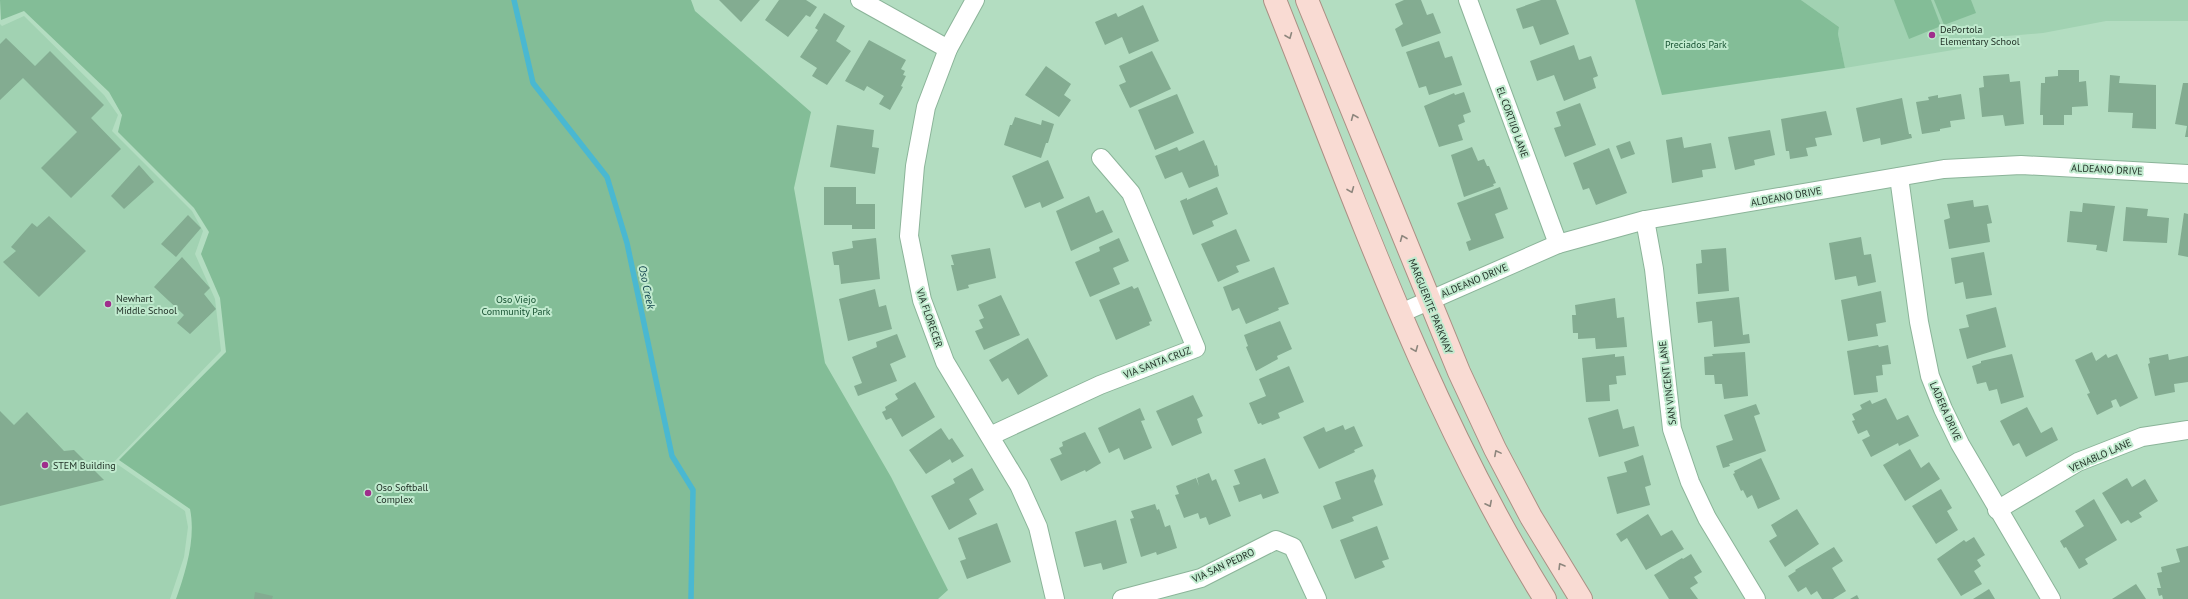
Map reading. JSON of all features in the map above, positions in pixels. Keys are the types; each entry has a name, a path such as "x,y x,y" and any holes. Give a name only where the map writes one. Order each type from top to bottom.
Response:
{"main road":[{"path":"1275,0 1430,386 1491,509 1544,599"},
{"name":"MARGUERITE PARKWAY","path":"1307,0 1429,300 1459,372 1494,449 1531,517 1581,599"}],"street":[{"path":"860,0 948,49"},
{"name":"VIA FLORECER","path":"975,0 948,49 926,107 915,166 909,236 922,300 945,362 1019,485 1038,527 1055,599"},
{"name":"EL CORTIJO LANE","path":"1468,0 1558,244"},
{"name":"VIA SANTA CRUZ","path":"990,436 1100,385 1196,348 1132,193 1101,158"},
{"name":"ALDEANO DRIVE","path":"1400,313 1558,244 1645,220 1944,169 2021,165 2188,174"},
{"name":"LADERA DRIVE","path":"1899,177 1919,322 1930,376 1946,416 1997,510 2051,599"},
{"name":"SAN VINCENT LANE","path":"1645,220 1654,269 1672,429 1690,482 1707,518 1756,599"},
{"name":"VENABLO LANE","path":"1997,510 2078,462 2142,437 2188,430"},
{"name":"VIA SAN PEDRO","path":"1122,599 1200,578 1276,540 1293,547 1317,599"}],"shaded area":[{"name":"DePortola Elementary School","path":"1801,0 2188,0 2188,21 2106,21 2043,33 1995,37 1971,47 1845,68 1838,34 1839,27"},
{"name":"Newhart Middle School","path":"24,16 104,95 118,115 112,131 192,211 203,231 195,254 215,299 221,351 114,462 185,511 188,527 184,557 170,599 0,599 0,24 2,26"}],"green space":[{"name":"Oso Viejo Community Park","path":"0,0 691,0 695,11 811,112 794,188 825,363 891,477 948,590 938,599 176,599 191,543 192,520 190,509 119,460 226,352 220,298 201,254 209,232 194,208 118,132 122,115 109,92 24,11 1,20"},
{"name":"Preciados Park","path":"1635,0 1801,0 1839,27 1838,34 1845,68 1662,95"},
{"path":"1894,0 1931,0 1941,26 1909,39"},
{"path":"1934,0 1971,0 1976,13 1944,25"}],"building":[{"path":"719,0 760,0 741,22"},
{"path":"779,0 806,0 817,7 810,17 806,15 788,37 765,20"},
{"path":"1404,0 1421,0 1427,15 1433,13 1441,33 1402,47 1395,29 1403,24 1395,4"},
{"path":"1541,0 1556,0 1569,34 1540,45 1533,26 1523,29 1516,9"},
{"path":"1143,5 1159,41 1129,54 1122,37 1105,45 1095,22 1116,13 1118,17"},
{"path":"824,13 845,26 836,41 851,51 827,85 812,76 817,68 800,57 818,30 815,28"},
{"path":"6,38 35,66 50,51 104,105 91,118 121,149 71,198 41,168 77,132 23,78 0,100 0,44"},
{"path":"869,40 906,60 901,69 905,71 903,75 906,76 901,86 903,87 890,110 879,104 884,96 867,86 864,91 845,81"},
{"path":"1439,41 1445,58 1452,56 1462,85 1429,95 1426,86 1419,88 1406,52"},
{"path":"1574,45 1579,60 1591,56 1598,76 1593,78 1596,88 1564,101 1554,75 1537,81 1530,61"},
{"path":"1152,51 1171,89 1130,108 1119,85 1126,82 1119,66"},
{"path":"1046,66 1071,84 1064,95 1071,100 1059,117 1025,95"},
{"path":"2058,70 2079,70 2079,82 2086,81 2088,106 2072,107 2072,115 2064,115 2064,125 2043,125 2043,115 2040,115 2041,83 2045,83 2045,77 2058,76"},
{"path":"2009,74 2010,82 2020,81 2024,124 2005,126 2003,115 1982,117 1979,88 1984,87 1983,76"},
{"path":"2110,75 2120,76 2119,83 2156,85 2156,129 2132,128 2133,113 2108,112"},
{"path":"2183,83 2188,83 2188,137 2185,137 2187,126 2175,124"},
{"path":"1464,92 1471,112 1463,115 1465,122 1458,125 1463,140 1439,147 1424,106 1454,93 1455,95"},
{"path":"1177,94 1194,133 1155,150 1138,110"},
{"path":"1961,94 1965,119 1950,121 1951,127 1940,129 1940,131 1922,134 1916,102 1929,100 1928,97 1938,95 1938,98"},
{"path":"1902,98 1909,134 1911,134 1912,138 1881,145 1880,138 1863,142 1856,108"},
{"path":"1580,103 1596,145 1565,157 1554,128 1561,126 1556,112"},
{"path":"1826,111 1832,135 1815,138 1817,146 1806,148 1808,156 1790,159 1789,151 1786,151 1781,119"},
{"path":"1015,117 1041,125 1042,120 1054,124 1041,158 1004,145 1010,125 1012,125"},
{"path":"837,125 874,130 872,147 879,148 875,174 830,167"},
{"path":"1770,130 1775,155 1754,160 1755,165 1735,170 1728,137"},
{"path":"1682,137 1684,148 1711,143 1716,168 1702,170 1703,177 1672,183 1666,140"},
{"path":"1204,140 1215,166 1217,165 1219,176 1189,188 1182,172 1165,179 1155,156 1177,147 1179,151"},
{"path":"1630,141 1635,154 1621,159 1616,146"},
{"path":"1472,147 1478,161 1484,159 1487,166 1489,166 1496,183 1493,184 1494,186 1464,197 1451,155"},
{"path":"1609,148 1627,193 1596,205 1589,188 1583,190 1573,163"},
{"path":"1048,160 1064,198 1042,208 1040,202 1025,208 1012,176"},
{"path":"139,165 154,182 124,209 111,196"},
{"path":"824,187 856,187 856,204 875,204 875,229 852,229 852,225 824,225"},
{"path":"1217,187 1228,214 1212,221 1214,226 1193,235 1180,201 1187,198 1187,200"},
{"path":"1500,187 1508,209 1495,214 1504,238 1469,251 1466,242 1471,240 1457,203"},
{"path":"1089,196 1096,213 1103,210 1113,232 1071,251 1056,211"},
{"path":"1973,200 1974,207 1988,205 1992,223 1987,224 1990,242 1949,249 1944,220 1950,218 1947,204"},
{"path":"2083,203 2115,206 2107,252 2096,250 2097,245 2067,242 2070,211 2082,212"},
{"path":"2126,207 2148,209 2147,216 2169,218 2167,243 2123,241"},
{"path":"2184,213 2188,214 2188,257 2178,255"},
{"path":"188,215 201,228 176,257 161,244"},
{"path":"49,216 86,251 39,297 3,262 16,251 11,247 32,223 37,227"},
{"path":"1236,229 1250,261 1236,266 1239,272 1218,282 1201,244"},
{"path":"1861,237 1864,255 1871,254 1876,282 1858,286 1856,276 1835,280 1829,243"},
{"path":"876,238 880,279 841,284 839,265 834,265 832,252 853,248 852,241"},
{"path":"1119,238 1129,261 1113,268 1120,284 1090,297 1075,262 1100,251 1099,247"},
{"path":"990,248 996,278 968,285 969,288 957,291 951,265 954,265 951,255"},
{"path":"1726,248 1729,291 1698,294 1696,264 1702,263 1701,250"},
{"path":"1984,252 1992,295 1966,299 1963,282 1955,284 1951,258"},
{"path":"182,257 210,288 204,294 216,309 190,334 177,323 184,315 154,287"},
{"path":"1274,267 1289,304 1278,308 1279,310 1246,324 1239,308 1232,311 1223,287"},
{"path":"1132,286 1134,289 1138,287 1152,321 1149,322 1150,325 1116,340 1099,300"},
{"path":"875,289 879,307 886,305 892,329 848,341 839,299"},
{"path":"1881,291 1886,322 1876,324 1878,336 1848,341 1841,300"},
{"path":"1001,295 1020,335 984,350 975,331 983,328 979,320 984,318 978,305"},
{"path":"1739,297 1743,335 1749,334 1750,343 1714,347 1712,321 1698,323 1696,302"},
{"path":"1615,298 1617,318 1624,317 1627,347 1596,349 1595,338 1578,339 1578,333 1573,333 1572,315 1576,315 1575,305"},
{"path":"1996,307 2006,347 1967,359 1959,329 1969,327 1966,315"},
{"path":"1280,321 1292,349 1277,356 1278,359 1256,371 1246,347 1248,346 1244,335"},
{"path":"897,334 906,357 890,364 897,381 858,396 854,386 862,383 852,357 877,347 876,342"},
{"path":"1028,338 1048,376 1018,395 1008,378 1002,382 989,360"},
{"path":"1878,345 1879,347 1888,345 1891,364 1882,365 1883,375 1876,376 1878,392 1854,395 1847,351"},
{"path":"1745,352 1748,396 1724,399 1722,384 1715,384 1714,375 1705,375 1704,357 1713,356 1712,354"},
{"path":"2092,352 2096,361 2106,354 2108,358 2117,354 2138,398 2120,407 2116,399 2111,401 2113,407 2097,415 2087,394 2090,393 2075,360"},
{"path":"1615,354 1615,357 1624,356 1626,375 1616,376 1617,384 1609,385 1610,401 1586,402 1582,358"},
{"path":"2012,354 2024,397 2001,404 1997,389 1989,391 1986,382 1977,384 1972,366 1981,363 1981,361"},
{"path":"2168,354 2169,360 2188,356 2188,382 2174,384 2175,392 2155,396 2148,364 2150,363 2149,358"},
{"path":"1289,366 1304,402 1278,413 1280,418 1262,425 1261,423 1258,424 1249,403 1266,396 1259,379"},
{"path":"915,382 935,417 902,437 891,418 886,420 882,412 886,410 885,407 898,399 895,394"},
{"path":"1193,395 1203,416 1197,419 1202,433 1172,446 1156,411"},
{"path":"1886,398 1897,420 1908,415 1919,436 1899,446 1898,443 1871,457 1862,440 1870,436 1867,430 1858,434 1852,421 1855,420 1852,414 1862,409 1860,405 1870,400 1872,404"},
{"path":"1756,404 1760,414 1754,416 1766,451 1729,464 1730,466 1723,468 1716,446 1733,440 1724,415"},
{"path":"2027,407 2041,433 2052,427 2058,440 2026,457 2019,443 2013,446 2000,421"},
{"path":"1140,408 1145,420 1141,421 1152,448 1124,460 1119,448 1109,453 1098,428"},
{"path":"1618,409 1623,429 1634,426 1639,446 1599,457 1588,418"},
{"name":"STEM Building","path":"0,411 14,425 27,412 64,451 74,450 104,480 0,506"},
{"path":"1343,425 1345,430 1354,426 1363,446 1354,450 1355,452 1319,469 1303,437 1324,427 1326,432"},
{"path":"941,428 949,440 952,438 964,456 952,463 950,459 926,474 909,450"},
{"path":"1085,432 1101,463 1086,472 1085,470 1061,481 1050,459 1062,454 1059,448 1063,446 1062,442"},
{"path":"1910,449 1921,468 1929,462 1940,479 1905,501 1883,465"},
{"path":"1643,455 1651,485 1645,487 1650,505 1617,514 1607,477 1627,472 1624,462"},
{"path":"1265,458 1279,493 1263,499 1261,494 1239,502 1233,486 1240,484 1234,470"},
{"path":"1761,458 1780,499 1758,509 1752,495 1747,498 1743,490 1741,491 1733,474 1735,473 1734,471"},
{"path":"972,468 984,490 969,499 977,514 949,530 931,496 955,483 953,479"},
{"path":"1373,469 1376,476 1374,481 1383,505 1352,517 1354,521 1332,529 1323,506 1341,499 1335,482"},
{"path":"1209,473 1212,481 1216,479 1231,516 1209,525 1206,517 1200,519 1198,513 1184,518 1175,495 1179,494 1176,486 1196,478 1199,486 1197,478"},
{"path":"2127,478 2132,487 2145,479 2158,501 2139,513 2142,517 2131,523 2128,520 2121,524 2102,493"},
{"path":"1941,489 1952,508 1947,511 1958,530 1936,544 1912,506"},
{"path":"2094,499 2117,540 2085,559 2088,564 2079,569 2066,547 2064,548 2060,541 2084,526 2075,511"},
{"path":"1155,504 1157,510 1159,509 1165,527 1170,525 1177,548 1157,555 1156,552 1141,557 1130,519 1134,518 1131,511"},
{"path":"1797,509 1819,544 1785,567 1769,541 1777,536 1771,525"},
{"path":"1648,514 1661,536 1672,530 1684,549 1646,570 1627,538 1621,542 1616,534"},
{"path":"1116,520 1127,563 1103,570 1101,563 1084,567 1075,532"},
{"path":"997,523 1011,562 967,579 960,561 966,559 958,538"},
{"path":"1377,526 1389,559 1382,561 1385,567 1355,579 1340,540"},
{"path":"1974,537 1985,555 1977,560 1981,566 1974,571 1982,584 1961,596 1937,559 1964,540 1966,542"},
{"path":"2188,546 2188,599 2163,599 2162,595 2159,596 2157,588 2161,588 2157,573 2162,572 2161,567 2180,562 2176,549"},
{"path":"1834,547 1843,561 1832,568 1846,591 1833,599 1822,599 1817,591 1811,595 1806,587 1798,592 1788,576 1796,571 1795,570"},
{"path":"1691,554 1702,572 1694,577 1698,583 1690,588 1698,599 1669,599 1654,575"},
{"path":"2136,584 2146,599 2112,599"},
{"path":"1989,589 1995,599 1973,599"},
{"path":"255,592 273,596 272,599 254,599"},
{"path":"1857,595 1859,599 1850,599"}],"waterway":[{"name":"Oso Creek","path":"514,0 533,83 607,177 627,243 672,456 693,490 691,599"}],"place":[{"name":"DePortola Elementary School","path":"1932,35"},
{"name":"Newhart Middle School","path":"108,304"},
{"name":"STEM Building","path":"45,465"},
{"name":"Oso Softball Complex","path":"368,493"}]}
